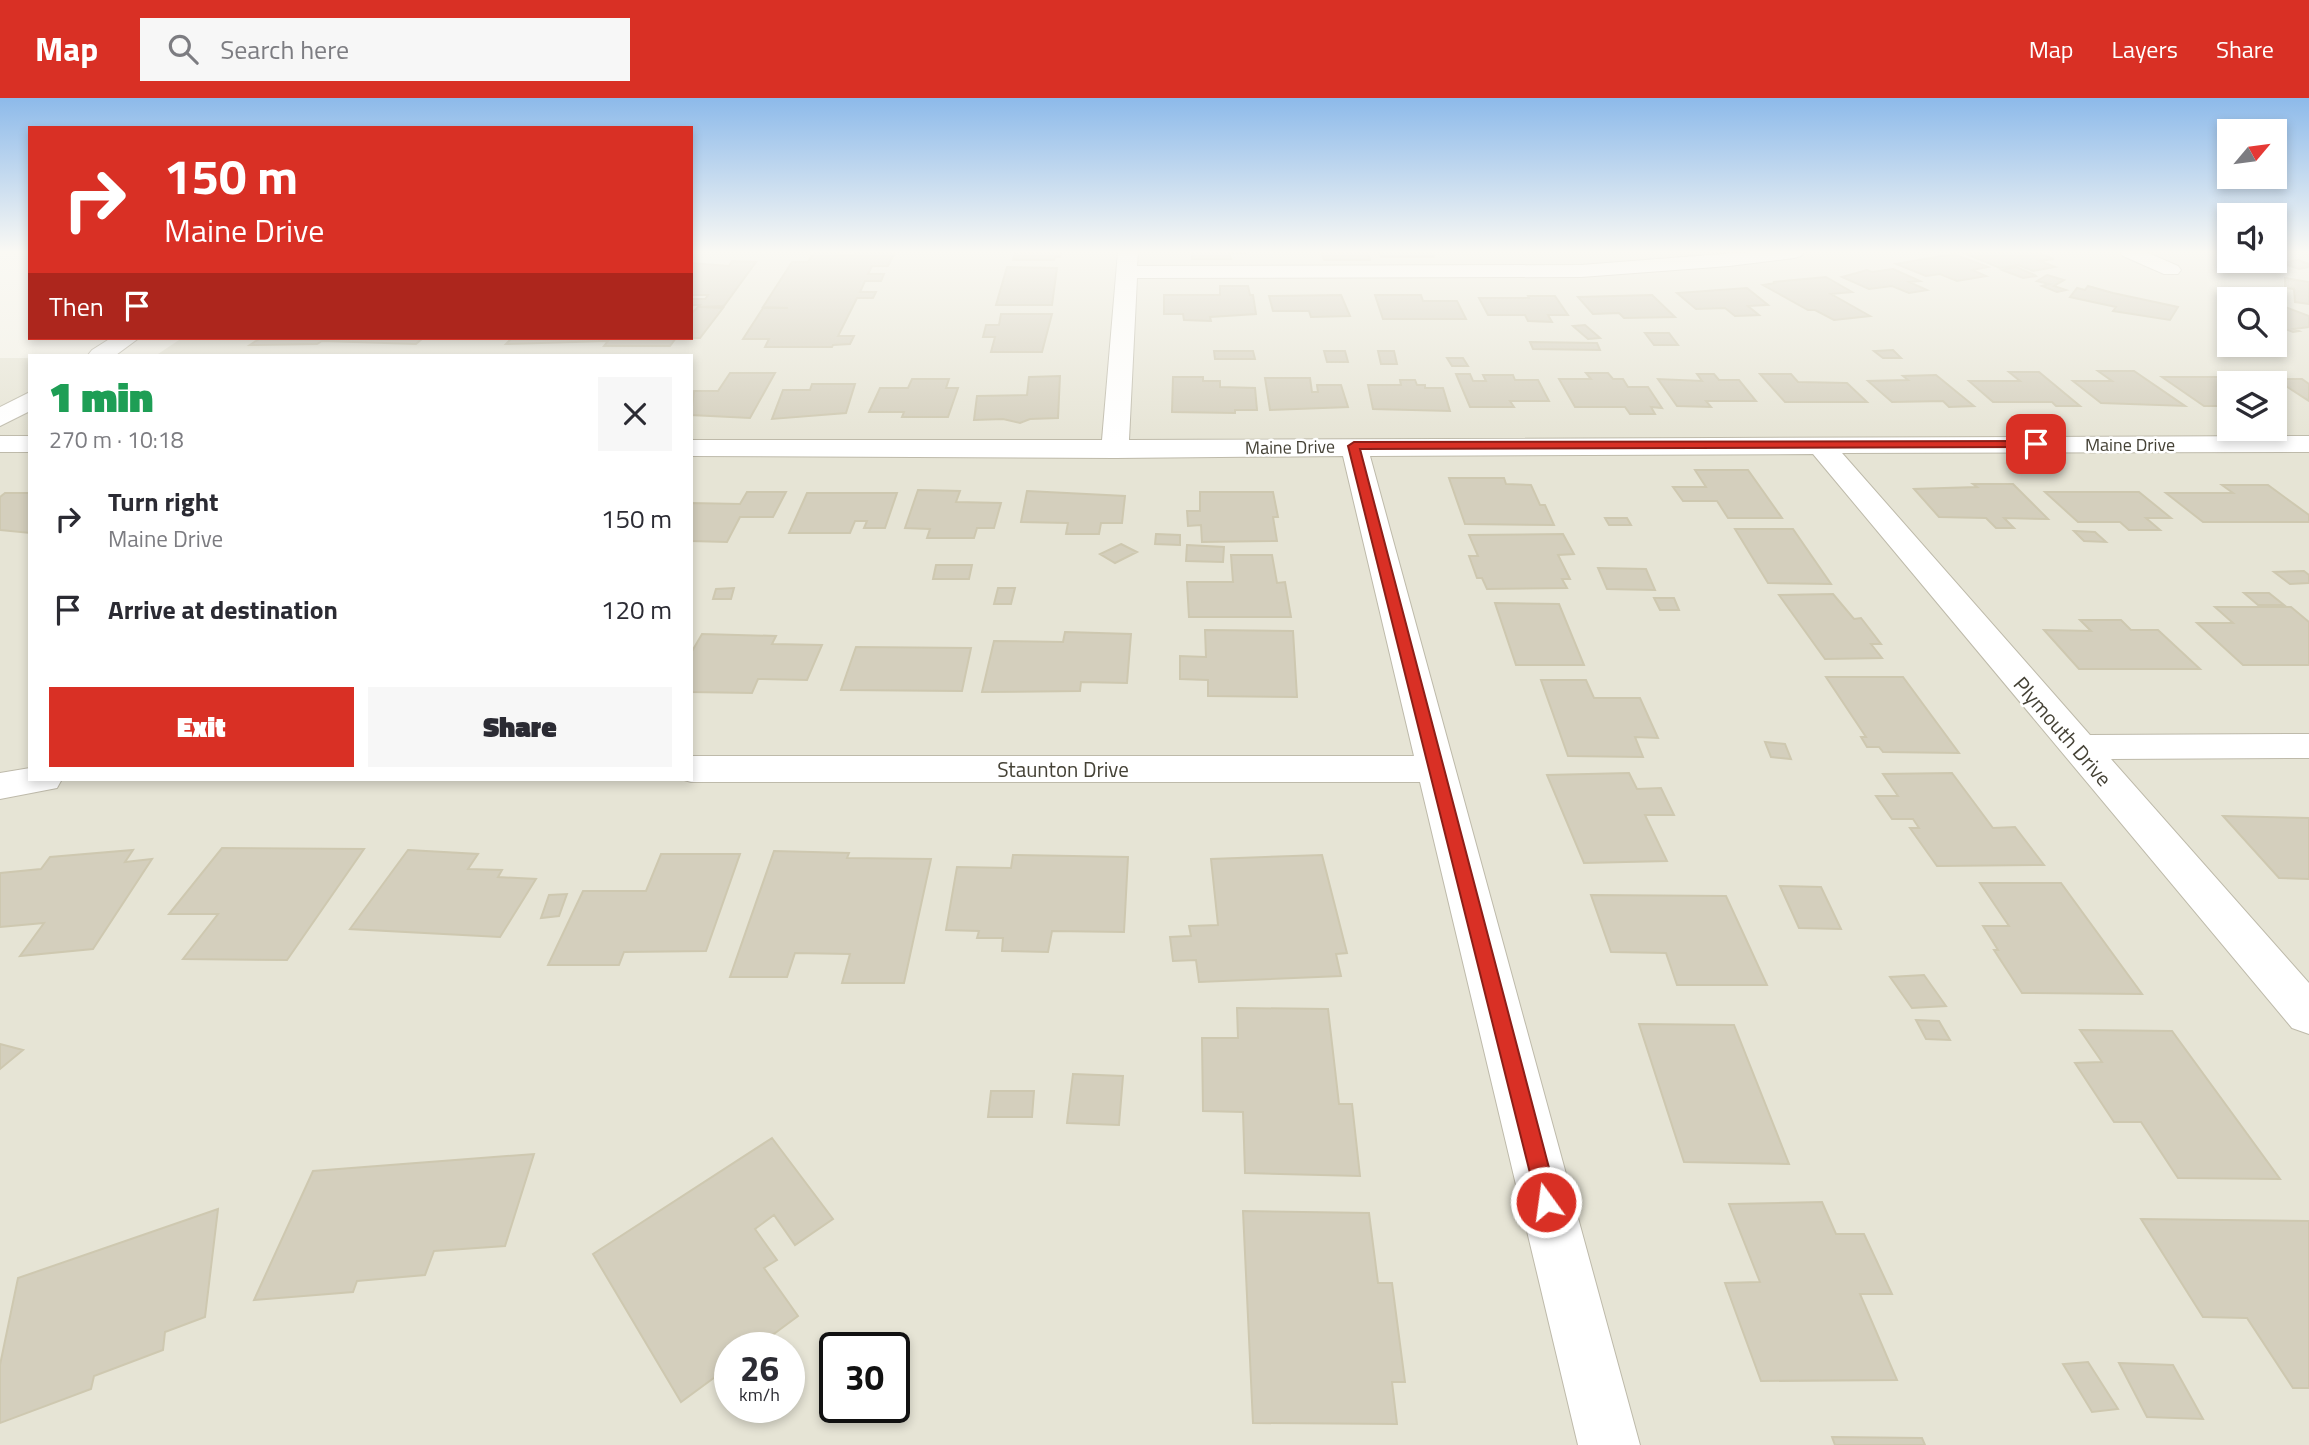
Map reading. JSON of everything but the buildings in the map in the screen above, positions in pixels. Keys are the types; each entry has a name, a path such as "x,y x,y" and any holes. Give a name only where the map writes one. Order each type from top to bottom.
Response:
{"street":[{"path":"1115,450 1124,315"},
{"path":"102,354 124,340"},
{"path":"0,418 28,401"},
{"path":"0,444 28,444"},
{"name":"Plymouth Drive","path":"1819,444 2076,747 2309,1015"},
{"name":"Maine Drive","path":"693,448 1115,450 1354,446 2309,444"},
{"path":"1354,446 1609,1445"},
{"path":"2076,747 2309,746"},
{"name":"Staunton Drive","path":"693,769 1435,769"},
{"path":"0,786 31,781"}],"shaded area":[{"path":"693,315 2217,315 2217,357 2287,357 2287,315 2309,315 2309,1445 0,1445 0,358 28,358 28,781 693,781 693,354 158,354 179,340 693,340"}],"route":[{"path":"1546,1202 1354,446 2036,444"}]}
